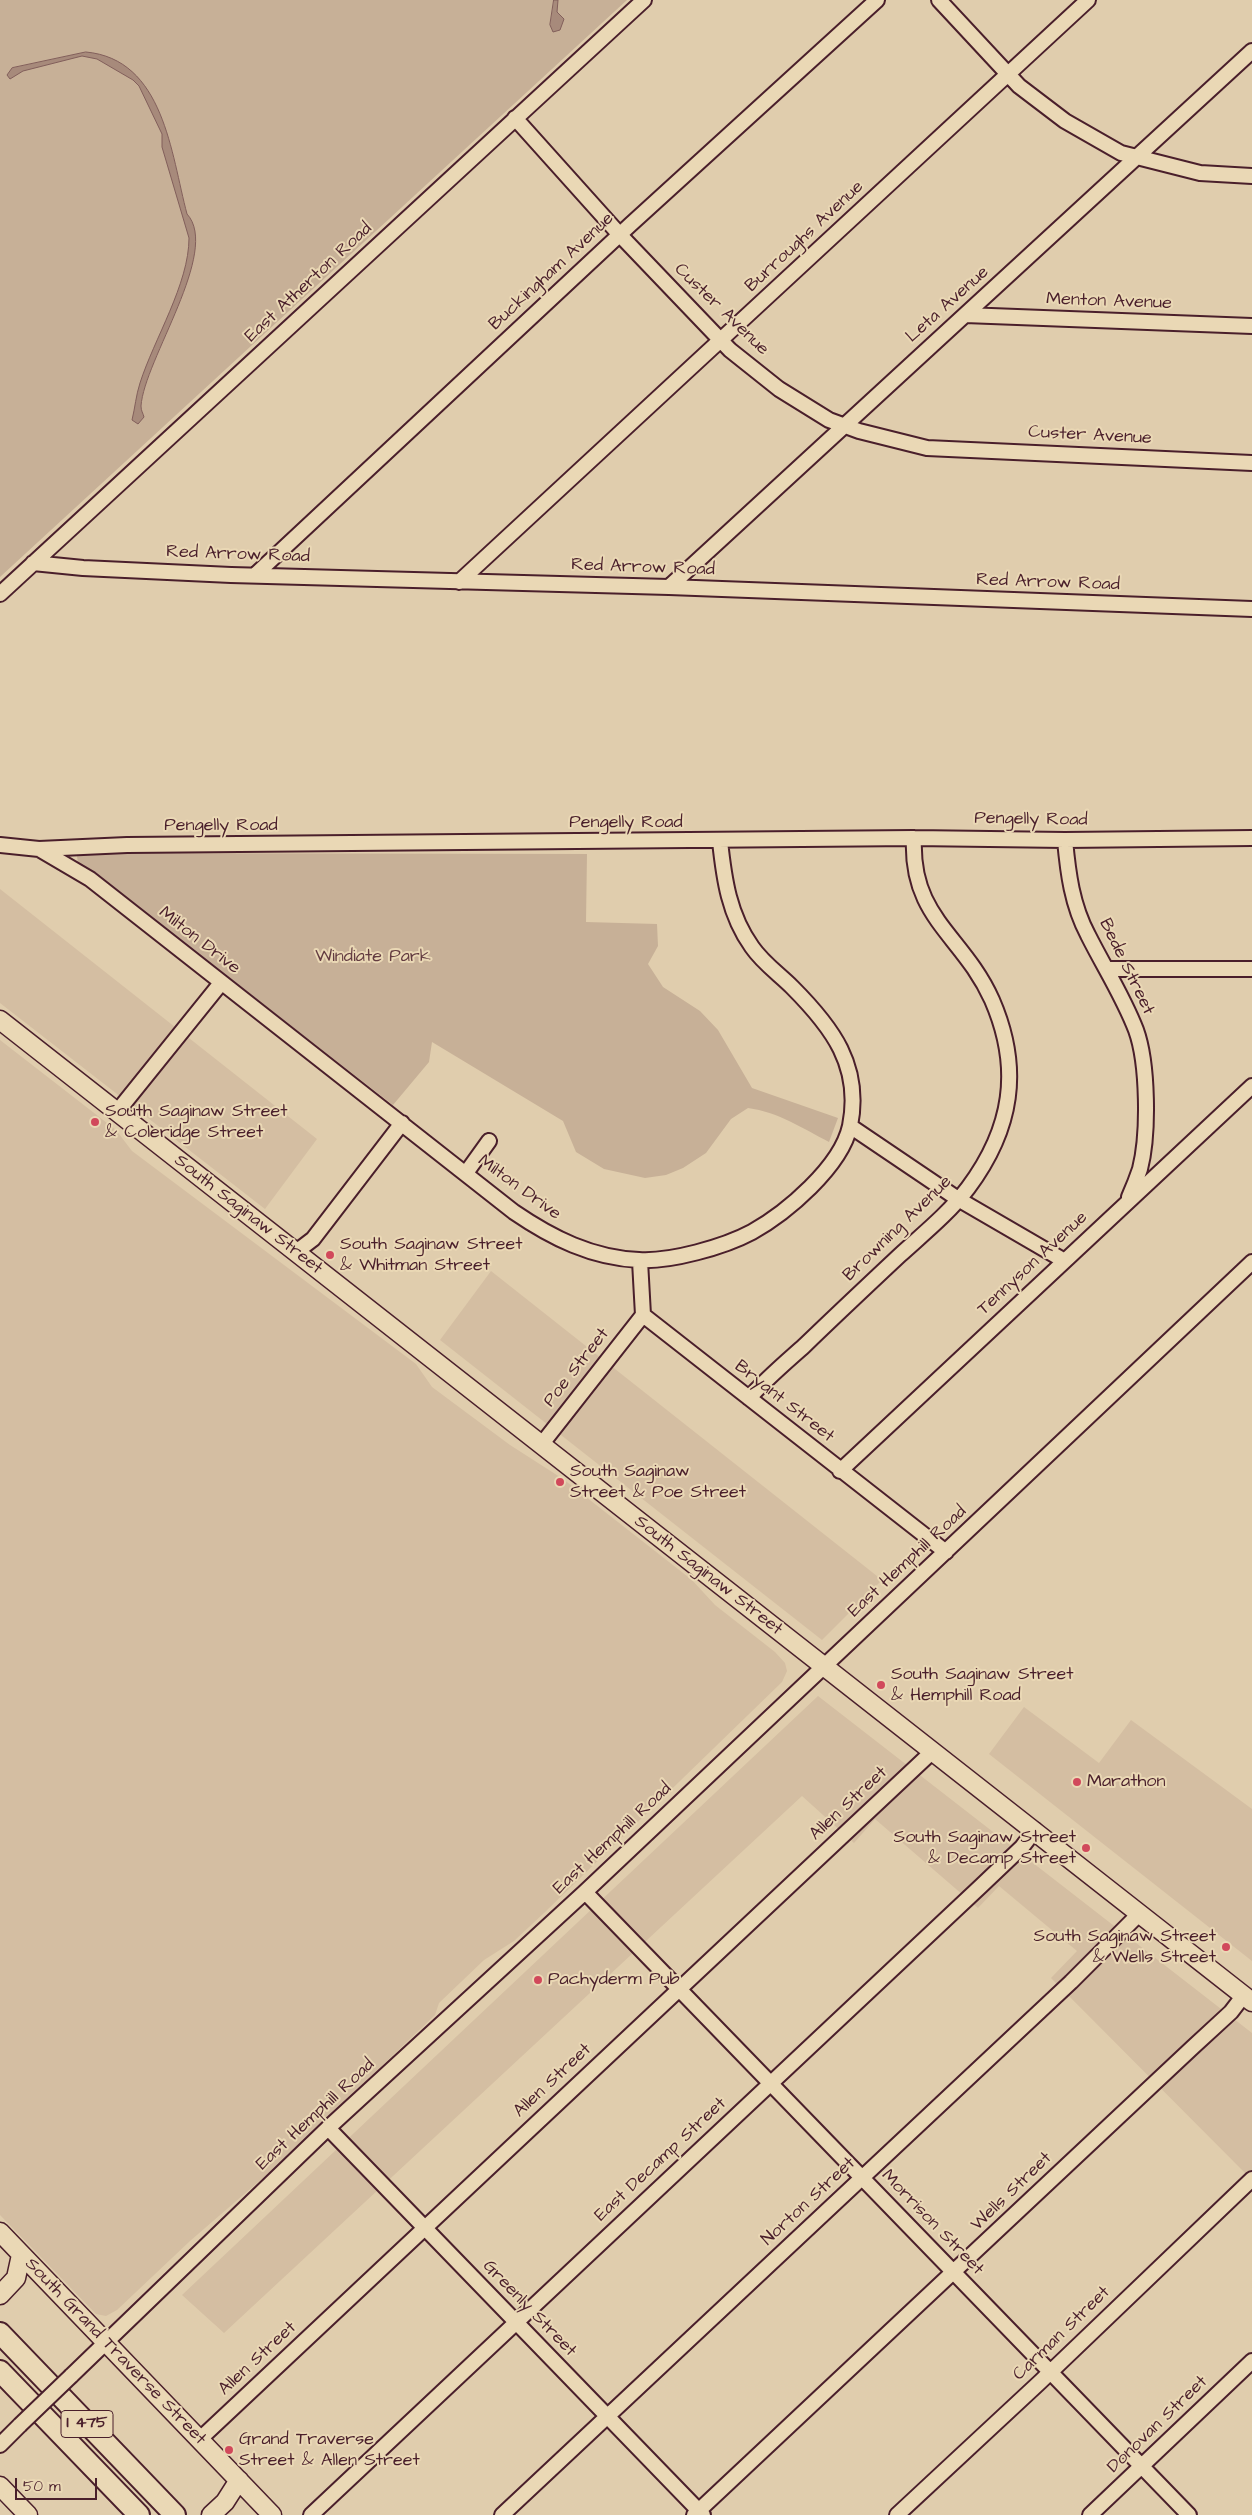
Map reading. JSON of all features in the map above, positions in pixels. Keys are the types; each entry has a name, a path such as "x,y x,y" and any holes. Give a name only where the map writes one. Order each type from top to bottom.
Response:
{"highway":[{"name":"I 475","path":"0,2333 175,2515"},
{"name":"I 475","path":"0,2371 139,2515"}],"main road":[{"name":"South Saginaw Street","path":"0,1020 824,1667 1035,1830 1248,1999"},
{"name":"South Grand Traverse Street","path":"0,2232 272,2515"},
{"path":"1,2294 16,2278 21,2255"},
{"path":"211,2515 225,2502 239,2480"},
{"path":"0,2486 28,2515"}],"street":[{"name":"East Atherton Road","path":"0,594 644,0"},
{"name":"Buckingham Avenue","path":"254,575 620,234 877,0"},
{"path":"939,0 1007,74 1065,121 1121,152 1136,157 1200,173 1252,176"},
{"name":"Burroughs Avenue","path":"459,582 1088,0"},
{"name":"Leta Avenue","path":"669,587 1252,51"},
{"name":"Custer Avenue","path":"515,118 620,234 721,341 779,389 829,420 927,448 1252,462"},
{"name":"Menton Avenue","path":"965,315 1252,326"},
{"name":"Red Arrow Road","path":"33,563 83,568 254,575 669,587 1252,609"},
{"name":"Pengelly Road","path":"0,845 39,849 137,845 914,838 1065,840 1252,838"},
{"name":"Browning Avenue","path":"750,1398 958,1199 995,1146 1006,1114 1010,1083 1009,1058 1002,1028 976,971 930,912 919,888 913,855 914,838"},
{"name":"Bede Street","path":"1065,840 1070,885 1077,908 1087,934 1108,969 1136,1031 1145,1077 1146,1115 1140,1167 1128,1200"},
{"name":"Milton Drive","path":"39,849 90,878 514,1212 545,1234 600,1254 640,1261 681,1256 751,1232 798,1198 818,1179 837,1153 850,1126 852,1086 846,1058 829,1027 753,949 735,920 725,886 720,841"},
{"path":"1108,969 1252,969"},
{"path":"117,1112 221,982"},
{"name":"Tennyson Avenue","path":"840,1470 1063,1260 1252,1086"},
{"path":"296,1252 313,1239 402,1123"},
{"path":"850,1126 958,1199 1063,1260"},
{"path":"466,1173 489,1141"},
{"path":"640,1261 642,1315"},
{"name":"East Hemphill Road","path":"0,2445 328,2128 585,1892 1252,1262"},
{"name":"Bryant Street","path":"642,1315 946,1552"},
{"name":"Poe Street","path":"541,1445 642,1315"},
{"name":"Allen Street","path":"200,2440 933,1751"},
{"name":"East Decamp Street","path":"311,2515 981,1886 1022,1847 1035,1830"},
{"name":"Morrison Street","path":"585,1892 1188,2515"},
{"name":"Norton Street","path":"502,2515 1071,1982 1140,1913"},
{"name":"Wells Street","path":"699,2513 1224,2018 1248,1999"},
{"name":"Greenly Street","path":"328,2128 699,2513"},
{"name":"Carman Street","path":"897,2515 1252,2179"},
{"name":"Donovan Street","path":"1090,2515 1252,2361"}],"shaded area":[{"path":"554,0 558,0 557,12 564,19 560,30 553,32 550,25"},
{"path":"86,52 112,59 132,72 148,91 160,113 169,138 187,214 195,231 195,253 188,279 145,386 141,406 144,417 138,424 132,420 139,388 183,274 189,238 162,147 162,134 139,86 133,80 97,59 82,56 23,71 10,79 7,75 12,68"},
{"path":"0,889 317,1139 265,1209 0,1003"},
{"path":"0,1040 116,1130 132,1151 416,1364 432,1387 510,1445 563,1479 692,1580 715,1605 775,1652 785,1663 787,1671 782,1682 544,1913 514,1941 484,1960 439,2003 435,2015 279,2164 190,2241 117,2310 106,2316 96,2314 0,2215"},
{"path":"491,1271 882,1580 822,1640 440,1340"},
{"path":"818,1696 1252,2033 1252,2180 1051,1978 1077,1951 999,1886 978,1908 875,1819 854,1843 802,1796 224,2333 182,2295"},
{"path":"1024,1707 1099,1763 1131,1720 1252,1809 1252,1961 989,1754"}],"green space":[{"path":"0,0 627,0 0,577"},
{"name":"Windiate Park","path":"88,853 587,854 586,922 657,924 658,946 648,964 663,987 700,1011 718,1030 752,1088 838,1118 829,1142 780,1117 748,1108 731,1119 706,1153 683,1168 666,1175 645,1178 604,1169 576,1152 563,1121 432,1042 429,1062 393,1105 111,886 78,864 77,856"}],"place":[{"name":"South Saginaw Street & Coleridge Street","path":"95,1122"},
{"name":"South Saginaw Street & Whitman Street","path":"330,1255"},
{"name":"South Saginaw Street & Poe Street","path":"560,1482"},
{"name":"South Saginaw Street & Hemphill Road","path":"881,1685"},
{"name":"Marathon","path":"1077,1782"},
{"name":"South Saginaw Street & Decamp Street","path":"1086,1848"},
{"name":"South Saginaw Street & Wells Street","path":"1226,1947"},
{"name":"Pachyderm Pub","path":"538,1980"},
{"name":"Grand Traverse Street & Allen Street","path":"229,2450"}]}
